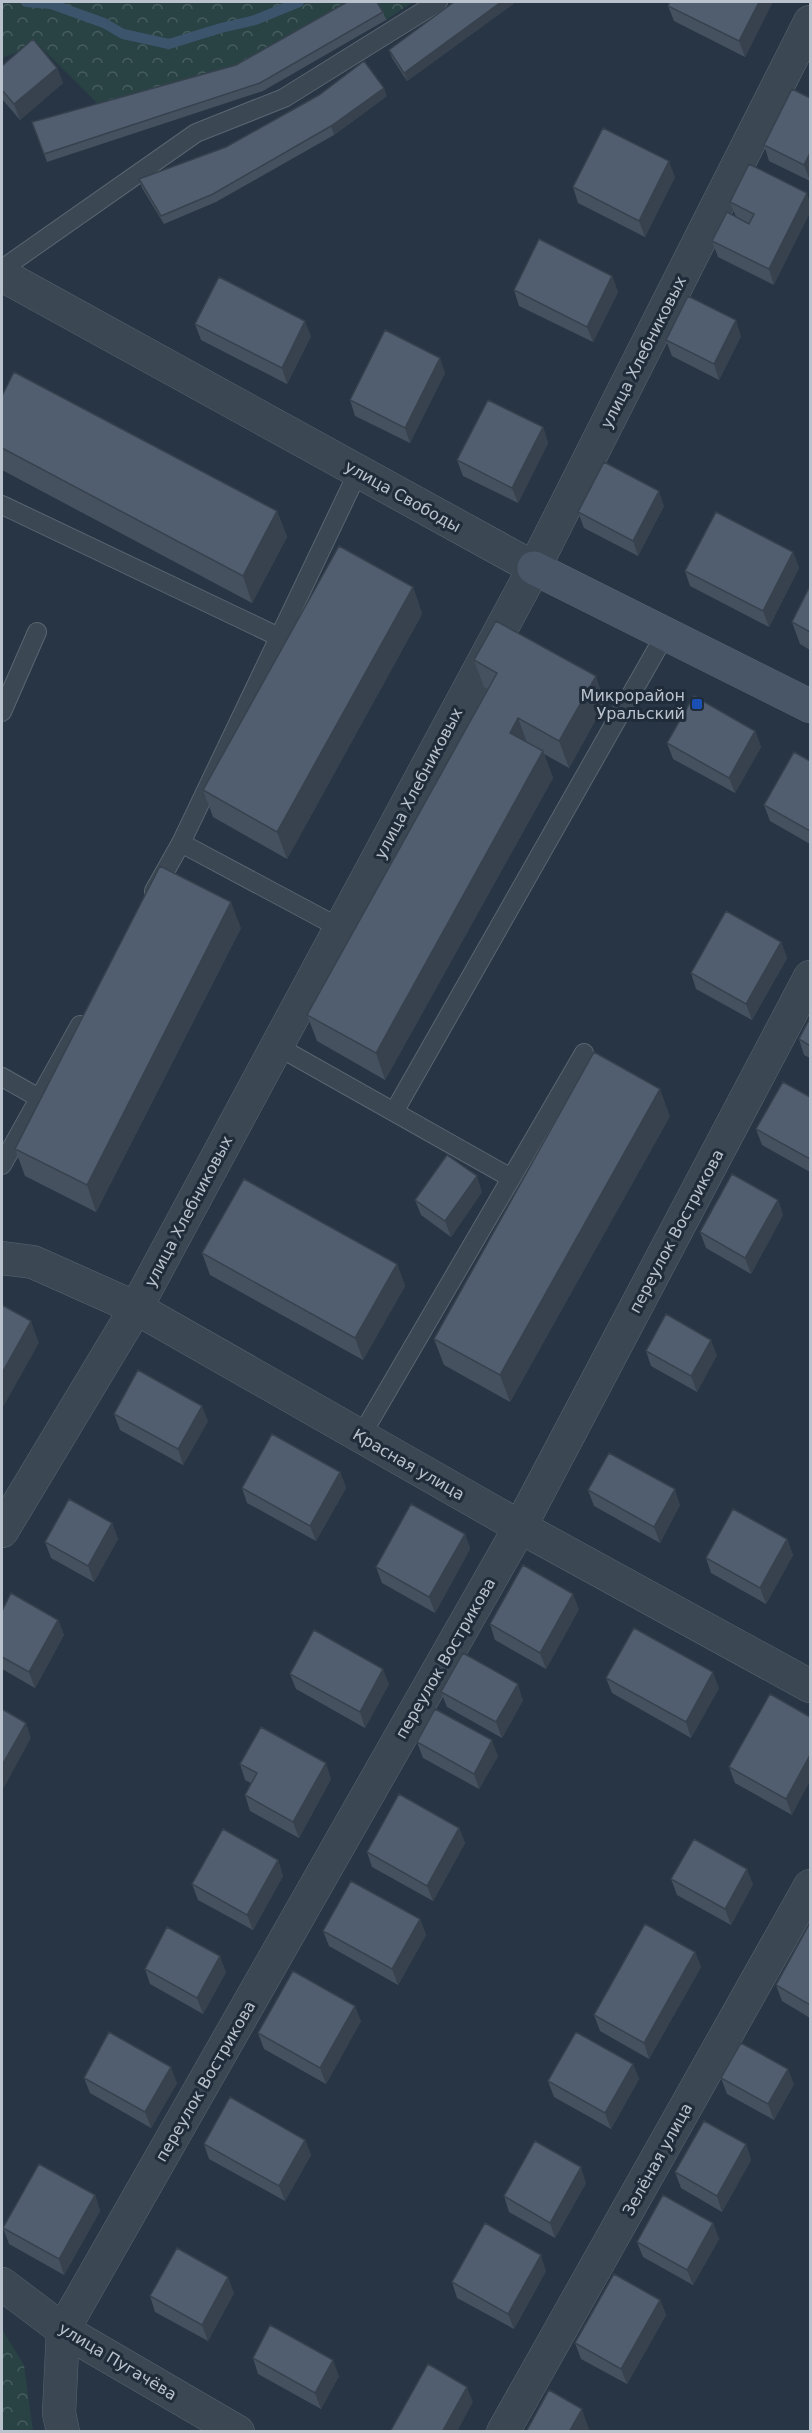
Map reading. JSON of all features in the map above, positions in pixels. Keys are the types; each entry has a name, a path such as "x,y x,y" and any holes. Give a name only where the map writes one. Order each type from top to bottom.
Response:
{"street":[{"name":"улица Хлебниковых","path":"2,1531 136,1308 534,568 810,22"},
{"name":"улица Свободы","path":"2,275 534,568 810,706"},
{"name":"переулок Вострикова","path":"63,2330 520,1527 810,977"},
{"name":"Красная улица","path":"2,1258 33,1262 136,1308 520,1527 810,1686"},
{"name":"Зелёная улица","path":"503,2432 810,1886"},
{"name":"улица Пугачёва","path":"2,2284 63,2330 238,2432"},
{"path":"63,2330 59,2413 63,2432"}],"lane":[{"path":"2,269 196,133 284,98 438,2"},
{"path":"147,904 181,843 358,472"},
{"path":"2,505 279,637"},
{"path":"2,712 37,632"},
{"path":"394,1112 666,633"},
{"path":"181,843 340,928"},
{"path":"2,1165 90,1006"},
{"path":"277,1046 511,1178"},
{"path":"361,1436 584,1053"},
{"path":"2,1077 39,1098"}],"green space":[{"path":"2,2 364,2 239,73 105,111 38,44 2,58"},
{"path":"376,2 413,2 386,20"},
{"path":"2,2329 24,2365 33,2431 2,2431"}],"building":[{"path":"347,2 377,2 383,12 260,83 44,154 32,122 236,65"},
{"path":"454,2 501,2 404,73 389,50"},
{"path":"670,2 759,2 739,41 668,6"},
{"path":"33,39 57,68 14,104 2,90 2,66"},
{"path":"364,61 384,88 331,126 213,194 161,216 139,179 226,147 319,95"},
{"path":"792,89 810,98 810,153 804,165 764,145"},
{"path":"603,128 669,161 639,221 573,187"},
{"path":"749,164 807,193 769,269 712,241 727,212 749,224 754,214 730,202"},
{"path":"539,239 612,276 587,327 514,290"},
{"path":"219,277 305,321 282,368 195,324"},
{"path":"688,296 736,320 714,364 666,340"},
{"path":"385,330 440,358 405,428 350,400"},
{"path":"14,372 277,511 243,576 2,448 2,396"},
{"path":"488,400 543,427 512,488 457,460"},
{"path":"604,462 659,491 633,541 578,512"},
{"path":"716,512 793,552 763,611 685,571"},
{"path":"339,546 413,587 277,832 203,790"},
{"path":"810,586 810,632 792,622"},
{"path":"496,621 596,676 559,741 518,718 510,733 543,751 376,1053 307,1015 497,673 474,660"},
{"path":"694,696 755,731 729,778 667,743"},
{"path":"794,752 810,761 810,831 764,805"},
{"path":"160,866 231,902 87,1185 15,1149"},
{"path":"726,911 781,942 746,1004 691,973"},
{"path":"810,1018 810,1046 799,1039"},
{"path":"594,1052 660,1089 500,1375 434,1339"},
{"path":"783,1082 810,1097 810,1159 756,1129"},
{"path":"447,1155 477,1176 445,1221 415,1200"},
{"path":"732,1174 778,1200 745,1258 700,1232"},
{"path":"244,1179 397,1264 355,1338 202,1253"},
{"path":"2,1305 31,1321 2,1373"},
{"path":"666,1314 711,1340 691,1376 646,1351"},
{"path":"138,1370 202,1406 178,1449 114,1414"},
{"path":"272,1434 340,1472 310,1526 242,1488"},
{"path":"609,1453 675,1489 654,1527 588,1490"},
{"path":"69,1499 112,1523 88,1566 45,1542"},
{"path":"411,1504 465,1534 429,1597 376,1567"},
{"path":"733,1509 787,1539 760,1588 706,1558"},
{"path":"523,1565 573,1594 540,1653 490,1624"},
{"path":"11,1593 58,1620 29,1672 2,1657 2,1611"},
{"path":"634,1628 713,1672 686,1722 606,1678"},
{"path":"314,1630 383,1669 360,1712 290,1674"},
{"path":"463,1653 518,1684 496,1722 441,1692"},
{"path":"770,1694 810,1717 810,1755 786,1799 729,1767"},
{"path":"2,1709 26,1723 2,1765"},
{"path":"435,1709 492,1740 474,1774 417,1742"},
{"path":"261,1727 326,1763 293,1822 245,1795 257,1773 240,1764"},
{"path":"399,1794 459,1828 427,1886 367,1852"},
{"path":"223,1829 278,1860 247,1915 192,1884"},
{"path":"694,1839 747,1869 725,1909 671,1879"},
{"path":"351,1881 420,1919 392,1969 323,1931"},
{"path":"810,1923 810,2005 776,1985"},
{"path":"645,1924 695,1952 644,2043 594,2015"},
{"path":"167,1927 220,1956 197,1998 145,1969"},
{"path":"293,1971 355,2006 320,2068 258,2033"},
{"path":"109,2032 171,2067 145,2112 84,2078"},
{"path":"576,2032 633,2064 605,2113 548,2081"},
{"path":"741,2043 788,2069 768,2104 721,2078"},
{"path":"230,2097 305,2140 279,2186 204,2144"},
{"path":"704,2121 746,2144 717,2196 675,2172"},
{"path":"535,2141 581,2167 550,2223 504,2196"},
{"path":"39,2164 95,2195 59,2259 3,2228"},
{"path":"663,2195 713,2223 687,2270 637,2242"},
{"path":"485,2223 541,2255 508,2314 452,2282"},
{"path":"177,2248 228,2277 202,2325 150,2296"},
{"path":"614,2274 660,2300 621,2369 575,2343"},
{"path":"270,2325 333,2360 315,2393 253,2358"},
{"path":"428,2364 467,2387 442,2432 390,2432"},
{"path":"549,2390 582,2409 569,2432 526,2432"}],"waterway":[{"path":"26,2 51,4 104,23 123,34 169,44 255,20 299,2"}],"place":[{"name":"Микрорайон Уральский","path":"697,704"}]}
